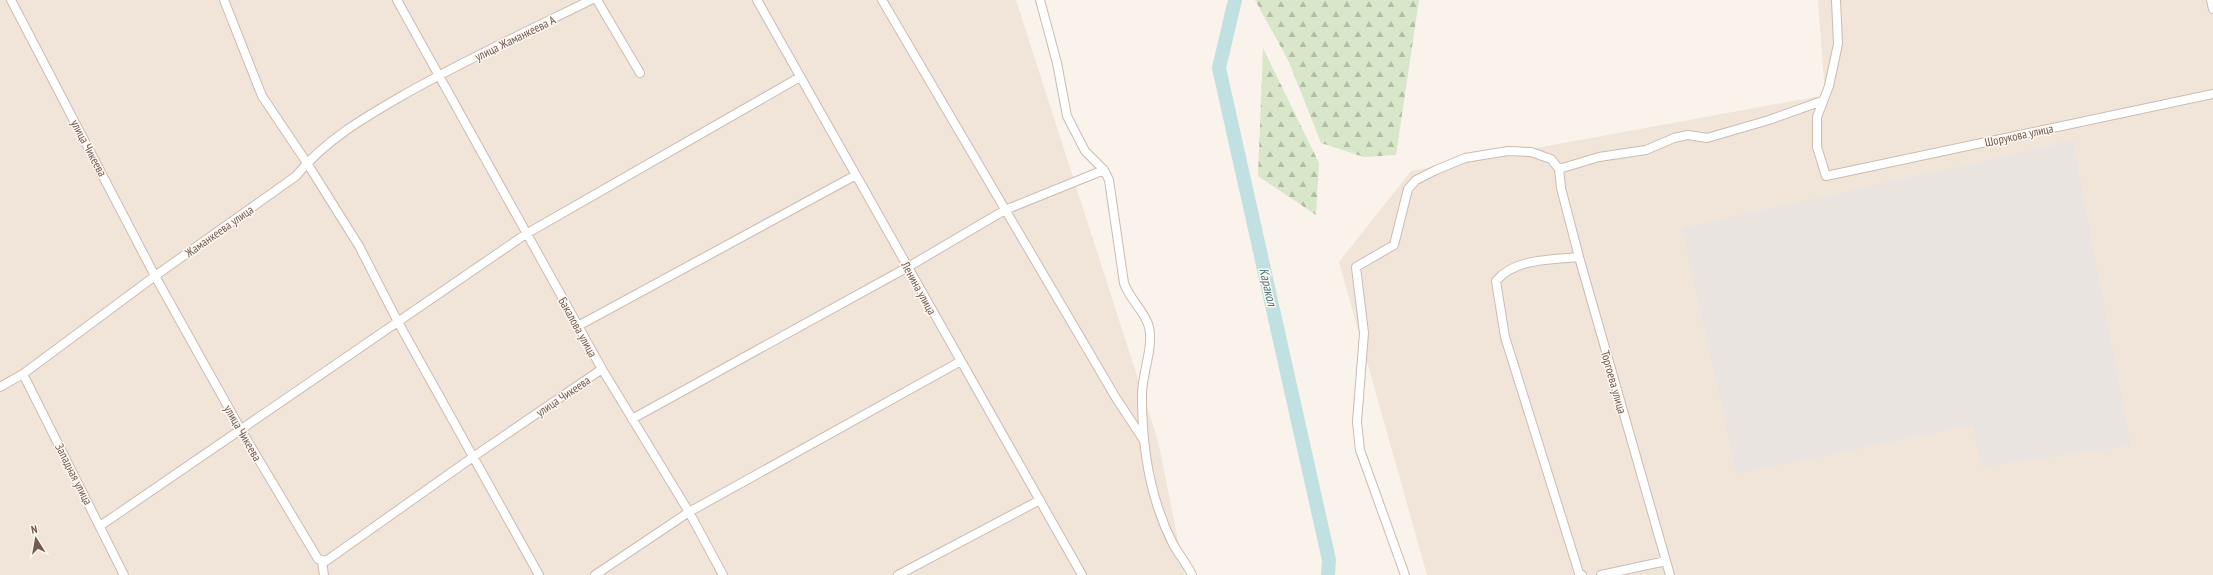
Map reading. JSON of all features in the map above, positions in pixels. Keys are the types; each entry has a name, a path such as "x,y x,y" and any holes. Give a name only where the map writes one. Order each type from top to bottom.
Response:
{"street":[{"name":"улица Чикеева","path":"11,0 155,276 241,430 318,559 322,562 326,561 473,457 602,369"},
{"path":"224,0 262,96 307,162 358,246 398,322 539,575"},
{"name":"Бакалова улица","path":"397,0 602,369 689,512 723,575"},
{"name":"улица Жаманкеева А","path":"438,76 591,0"},
{"path":"597,0 640,73"},
{"name":"Ленина улица","path":"757,0 1082,575"},
{"path":"882,0 1116,398 1144,440"},
{"path":"1040,0 1058,64 1067,116 1085,151 1104,170 1112,198 1124,283 1127,293 1149,327 1149,344 1141,395 1144,440 1154,493 1162,518 1174,544 1192,575"},
{"path":"1405,575 1360,450 1358,422 1364,333 1356,267 1394,245 1408,189 1416,180 1466,158 1508,151 1531,152 1551,159 1559,169 1599,157 1646,150 1674,138 1688,135 1707,138 1769,120 1822,101 1829,86 1838,44 1836,0"},
{"path":"2211,0 2213,9"},
{"name":"Жаманкеева улица","path":"0,387 23,374 155,276 296,176 307,162 355,122 438,76"},
{"path":"100,526 526,234 800,77"},
{"name":"Шорукова улица","path":"1822,101 1817,117 1817,147 1826,176 2213,94"},
{"name":"Торгоева улица","path":"1559,169 1561,188 1579,257 1670,575"},
{"path":"632,419 908,268 1005,210 1104,170"},
{"path":"578,326 856,175"},
{"path":"1579,257 1545,260 1512,267 1496,280 1505,337 1579,573 1582,575"},
{"path":"595,575 689,512 961,361"},
{"name":"Западная улица","path":"23,374 124,575"},
{"path":"898,575 1040,500"},
{"path":"1601,575 1666,561"},
{"path":"322,562 324,575"}],"shaded area":[{"path":"0,0 1016,0 1158,441 1185,575 0,575"},
{"path":"1818,0 2213,0 2213,575 1427,575 1339,262 1411,171 1825,95"},
{"path":"2073,141 2131,446 1981,467 1973,425 1737,474 1682,228"}],"green space":[{"path":"1255,0 1419,0 1396,155 1364,157 1321,143 1289,62"},
{"path":"1263,48 1319,163 1316,215 1258,176"}],"waterway":[{"name":"Каракол","path":"1235,0 1219,68 1329,560 1328,575"}]}
